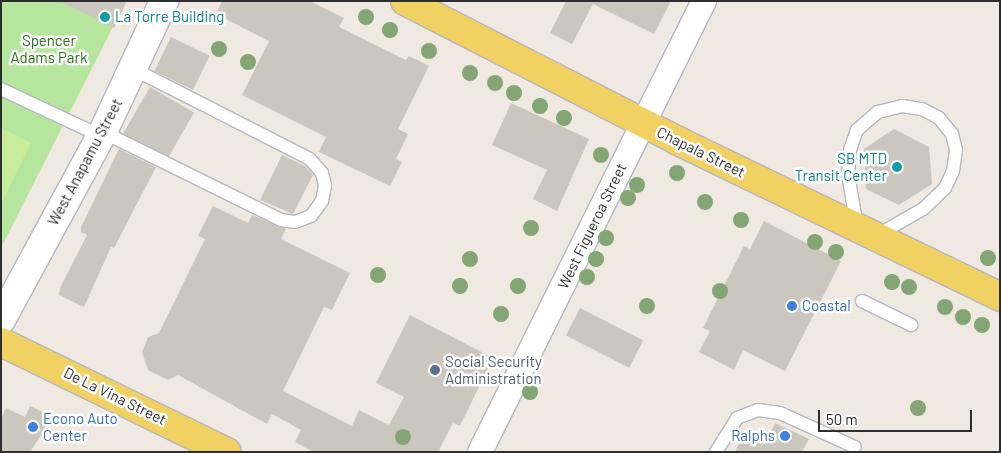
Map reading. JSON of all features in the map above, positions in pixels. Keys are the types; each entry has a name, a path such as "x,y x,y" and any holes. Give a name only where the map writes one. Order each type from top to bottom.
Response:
{"main road":[{"name":"Chapala Street","path":"405,1 642,122 1000,297"},
{"name":"De La Vina Street","path":"1,342 227,452"}],"street":[{"name":"West Anapamu Street","path":"1,320 102,134 164,1"},
{"name":"West Figueroa Street","path":"480,452 642,122 704,1"}],"lane":[{"path":"1,89 102,134 282,220 295,222 311,216 322,201 325,185 322,173 310,159 133,69"},
{"path":"902,106 922,109 939,118 952,134 956,150 953,171 945,188 923,208 867,231 848,174 850,150 857,130 878,112 902,106"},
{"path":"862,301 911,324"},
{"path":"716,452 737,418 758,410 780,413 855,447"}],"green space":[{"name":"Spencer Adams Park","path":"1,1 126,1 1,248"},
{"path":"1,128 31,143 1,204"}],"building":[{"name":"La Torre Building","path":"59,1 127,1 114,28"},
{"path":"222,1 310,1 344,18 339,27 406,60 409,56 429,66 398,129 408,134 396,159 402,162 390,186 319,152 326,137 242,95 269,41 216,14"},
{"path":"566,1 671,1 654,34 593,4 572,44 550,33"},
{"path":"171,37 210,56 193,90 154,71"},
{"path":"150,87 194,113 167,159 123,134"},
{"path":"511,103 589,139 557,211 533,199 547,170 492,145"},
{"name":"SB MTD Transit Center","path":"894,129 929,147 932,184 899,205 866,189 864,149"},
{"path":"119,149 156,167 114,248 111,247 84,307 59,295 60,288 87,235 81,232 81,227"},
{"path":"282,155 305,166 313,175 293,214 260,200"},
{"path":"213,206 248,223 252,215 286,229 281,239 350,273 332,310 324,307 283,391 352,426 359,410 389,425 404,397 376,383 410,315 493,358 460,426 453,423 438,452 313,452 295,442 301,430 272,414 267,424 178,375 168,380 148,370 142,352 148,337 159,333 205,239 198,236"},
{"path":"764,221 841,261 785,371 743,350 734,370 699,352 710,331 703,328 744,246 750,249"},
{"path":"580,308 643,340 629,368 566,336"},
{"path":"30,406 51,416 40,437 30,452 1,452 1,418 6,408 25,417"},
{"name":"Ralphs","path":"775,423 809,439 802,452 735,452 744,432 765,442"}],"place":[{"name":"La Torre Building","path":"105,17"},
{"name":"SB MTD Transit Center","path":"897,167"},
{"name":"Coastal","path":"792,306"},
{"name":"Social Security Administration","path":"435,370"},
{"name":"Econo Auto Center","path":"33,427"},
{"name":"Ralphs","path":"785,436"}]}
